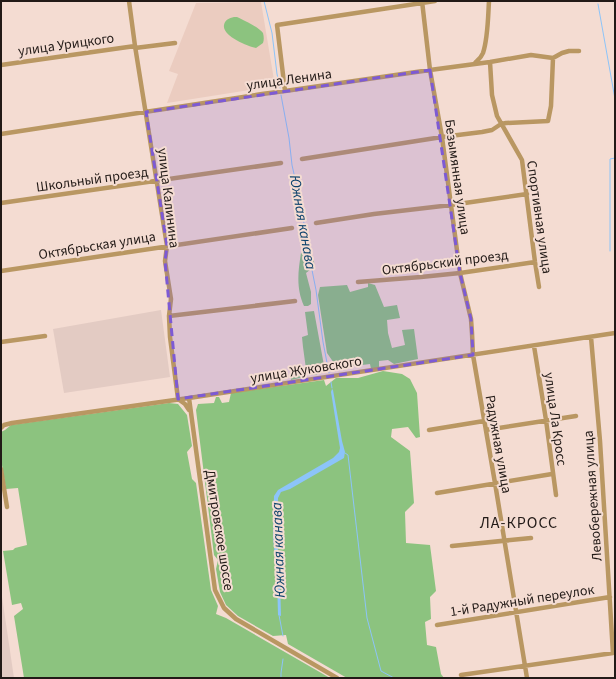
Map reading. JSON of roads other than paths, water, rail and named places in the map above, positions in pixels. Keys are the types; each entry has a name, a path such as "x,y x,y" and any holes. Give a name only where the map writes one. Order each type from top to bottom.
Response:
{"street":[{"name":"улица Калинина","path":"129,1 167,246 165,261 170,299 170,336 178,399"},
{"path":"285,92 277,25 435,1"},
{"path":"473,64 483,54 489,1"},
{"name":"Безымянная улица","path":"422,2 430,70 442,137 460,273 471,318 472,355"},
{"name":"улица Урицкого","path":"1,65 174,43"},
{"name":"улица Ленина","path":"1,134 531,55 553,58 569,51 578,51"},
{"path":"302,159 482,132 492,130 501,124 548,121 551,106 553,58"},
{"name":"Спортивная улица","path":"490,62 492,96 497,116 522,160 539,287"},
{"name":"Школьный проезд","path":"1,203 280,163"},
{"path":"316,223 527,194"},
{"name":"Октябрьская улица","path":"1,271 292,228"},
{"name":"Октябрьский проезд","path":"358,282 460,273 535,262"},
{"path":"169,316 295,301"},
{"name":"улица Жуковского","path":"1,428 4,425 12,423 189,398 615,333"},
{"path":"1,342 45,336"},
{"name":"Левобережная улица","path":"525,666 613,653 600,441 591,337"},
{"name":"улица Ла Кросс","path":"534,346 556,496"},
{"name":"Радужная улица","path":"472,355 486,430 515,613 527,678"},
{"name":"Дмитровское шоссе","path":"189,398 215,590 224,608 236,619 337,678"},
{"path":"178,399 185,404 191,412"},
{"path":"486,430 576,416"},
{"path":"429,430 484,421"},
{"path":"1,428 1,422 12,423"},
{"path":"1,469 7,507"},
{"path":"437,493 552,474"},
{"path":"452,546 532,538"},
{"name":"1-й Радужный переулок","path":"437,625 610,598"},
{"path":"461,675 525,666"}],"water":[{"path":"332,389 345,452 344,458 290,489 281,492 278,498 277,536 281,616 278,615 277,579 273,537 274,496 278,490 333,458 339,452 340,448 331,392"}],"waterway":[{"name":"Южная канава","path":"264,1 272,33 280,88"},
{"path":"598,4 615,99"},
{"name":"Южная канава","path":"281,95 289,138 292,165 303,214 305,235 316,290 329,373"},
{"path":"610,251 610,159 615,158"},
{"name":"Южная канава","path":"331,382 332,388"},
{"path":"345,453 348,455 367,618 381,671 394,678"},
{"name":"Южная канава","path":"279,615 283,636"},
{"name":"Южная канава","path":"281,678 283,659"}],"district":[{"name":"ЛА-КРОСС","path":"519,522"}]}
